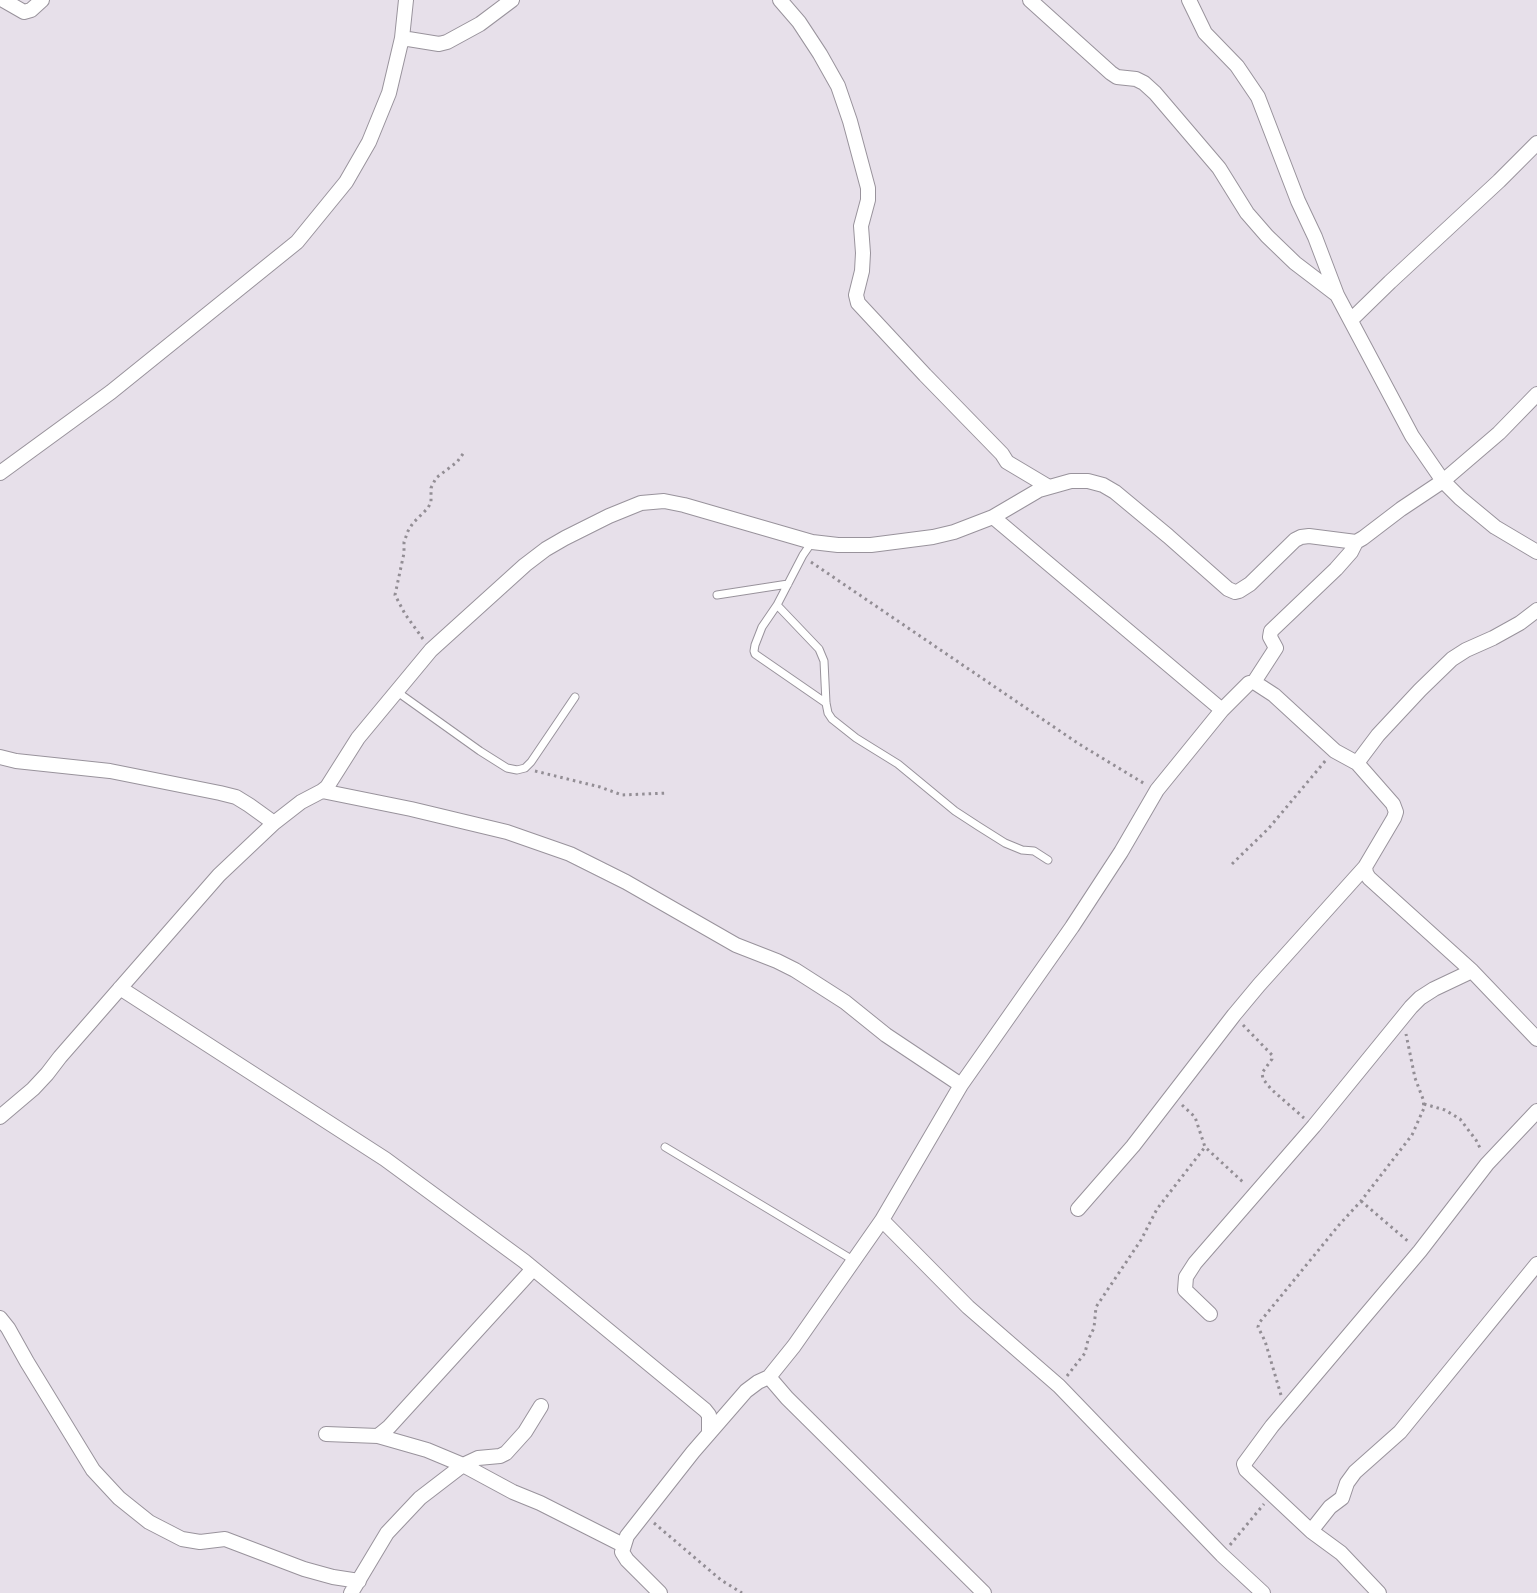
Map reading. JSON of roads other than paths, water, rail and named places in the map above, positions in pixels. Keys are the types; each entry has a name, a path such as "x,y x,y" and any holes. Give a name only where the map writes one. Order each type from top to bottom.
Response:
{"street":[{"path":"3,0 24,12 31,10 42,0"},
{"path":"0,472 111,392 297,242 346,182 369,142 389,92 402,38 406,0"},
{"path":"402,38 439,44 447,42 480,24 512,0"},
{"path":"780,0 799,22 838,86 850,121 868,188 868,200 861,226 864,252 862,271 856,295 858,303 1002,454 1007,462 1048,487"},
{"path":"1030,0 1111,73 1117,76 1136,79 1156,93 1219,168 1247,213 1267,236 1295,263 1337,295"},
{"path":"1189,0 1205,33 1237,66 1258,97 1337,295 1412,436 1443,481 1495,526 1537,552"},
{"path":"1351,320 1537,143"},
{"path":"660,1593 627,1560 622,1552 627,1536 693,1452 746,1391 769,1377 817,1314 882,1220 961,1085 1072,927 1121,852 1157,790 1222,710 1249,683 1254,682 1276,648 1270,637 1271,631 1336,569 1351,552 1356,542 1443,481 1500,433 1537,394"},
{"path":"0,1118 33,1089 219,875 274,823 301,802 322,791 358,738 431,650 546,549 610,516 642,504 664,501 812,542 838,545 871,545 933,537 954,532 993,517 1039,490 1071,481 1088,481 1103,485 1136,509 1231,591 1239,591 1250,584 1301,537 1309,536 1356,542"},
{"path":"993,517 1222,710"},
{"path":"1357,763 1378,735 1442,667 1466,650 1520,623 1537,610"},
{"path":"1078,1209 1133,1146 1234,1015 1337,896 1365,867 1396,812 1393,804 1357,763 1335,751 1274,695 1254,682"},
{"path":"0,757 16,761 110,772 220,793 236,797 274,823"},
{"path":"322,791 411,809 507,832 570,854 626,882 736,945 778,961 795,970 845,1002 886,1035 961,1085"},
{"path":"1365,867 1369,878 1472,970 1537,1039"},
{"path":"1210,1314 1185,1290 1186,1277 1195,1263 1314,1126 1420,998 1472,970"},
{"path":"120,988 385,1159 533,1269 597,1319 705,1410 709,1415 710,1433"},
{"path":"1379,1593 1341,1553 1311,1531 1246,1470 1244,1464 1267,1433 1420,1252 1487,1164 1537,1111"},
{"path":"882,1220 968,1307 1059,1386 1222,1555 1263,1593"},
{"path":"1311,1531 1330,1507 1340,1500 1347,1483 1355,1472 1400,1432 1537,1264"},
{"path":"378,1436 389,1427 533,1269"},
{"path":"0,1318 8,1328 93,1470 119,1498 149,1522 182,1539 200,1542 225,1539 310,1571 359,1581"},
{"path":"769,1377 787,1398 984,1593"},
{"path":"351,1593 388,1533 420,1498 463,1465 478,1458 500,1456 506,1453 525,1432 541,1406"},
{"path":"326,1434 378,1436 427,1450 463,1465 514,1492 540,1502 623,1545"}],"lane":[{"path":"812,542 803,555 777,605 762,627 755,645 756,654 826,702"},
{"path":"717,595 768,585 788,584"},
{"path":"777,605 819,649 824,661 828,713 832,719 856,738 898,764 955,811 1005,843 1022,850 1034,851 1048,860"},
{"path":"396,691 480,751 508,768 517,770 525,768 531,762 575,697"},
{"path":"665,1147 853,1260"}]}
